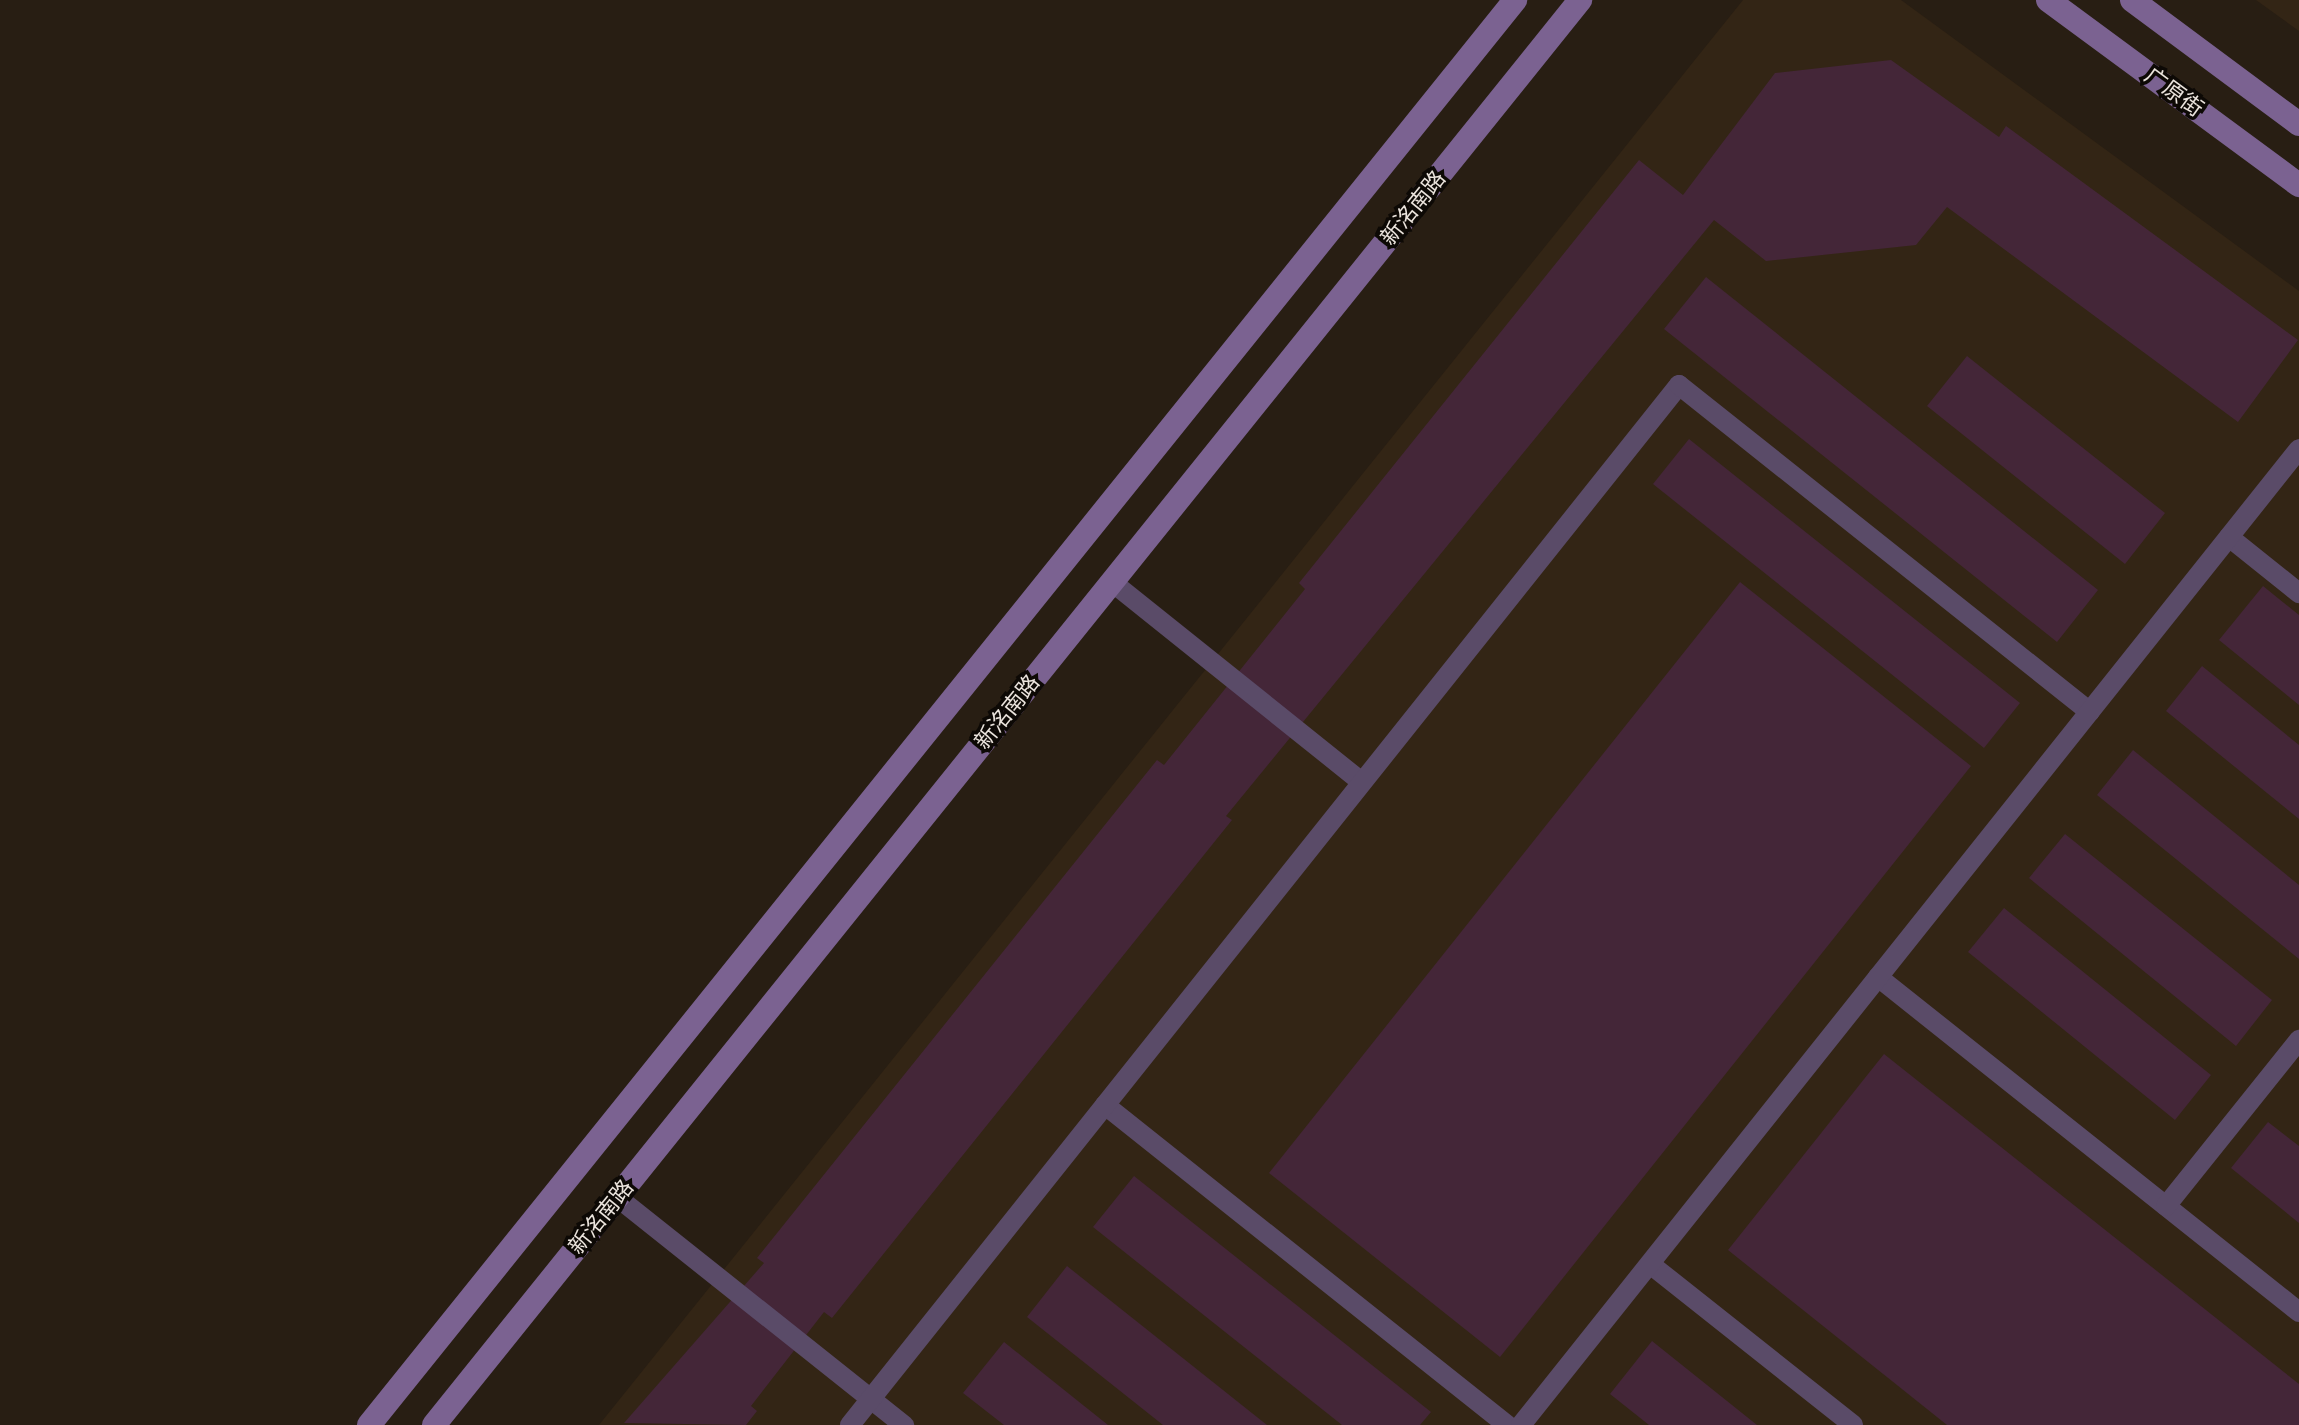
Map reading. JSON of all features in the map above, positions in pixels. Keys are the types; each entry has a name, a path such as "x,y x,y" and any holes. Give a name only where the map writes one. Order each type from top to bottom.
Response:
{"main road":[{"path":"369,1425 1515,0"},
{"name":"新洺南路","path":"434,1425 1580,0"},
{"name":"广原街","path":"2048,0 2299,185"},
{"path":"2132,0 2299,124"}],"lane":[{"path":"850,1425 1679,385 2090,712"},
{"path":"1521,1425 2299,449"},
{"path":"2229,537 2299,593"},
{"path":"1112,582 1362,782"},
{"path":"1878,977 2299,1312"},
{"path":"2166,1206 2299,1040"},
{"path":"1105,1105 1507,1425"},
{"path":"617,1197 904,1425"},
{"path":"1650,1264 1853,1425"}],"shaded area":[{"path":"1743,0 1901,0 2299,291 2299,1425 599,1425"},
{"path":"2256,0 2299,0 2299,31"}],"building":[{"path":"1891,60 1999,137 2006,126 2298,340 2238,422 1947,207 1916,245 1766,261 1714,220 1226,816 1232,820 832,1318 824,1312 751,1406 757,1411 746,1425 624,1423 764,1263 757,1258 1157,760 1164,765 1305,589 1299,583 1639,160 1683,195 1775,73"},
{"path":"1706,277 2098,590 2057,642 1664,329"},
{"path":"1967,356 2165,513 2125,564 1927,406"},
{"path":"1689,439 2020,703 1984,748 1653,484"},
{"path":"1740,582 1971,766 1500,1357 1269,1173"},
{"path":"2263,586 2299,615 2299,705 2219,640"},
{"path":"2202,666 2299,745 2299,819 2166,711"},
{"path":"2133,750 2299,885 2299,959 2097,795"},
{"path":"2065,834 2272,1000 2236,1046 2029,878"},
{"path":"2004,908 2211,1075 2175,1120 1968,952"},
{"path":"1884,1054 2299,1384 2299,1425 1947,1425 1728,1250"},
{"path":"2268,1122 2299,1146 2299,1223 2231,1168"},
{"path":"1134,1176 1431,1412 1420,1425 1342,1425 1093,1227"},
{"path":"1067,1266 1267,1425 1163,1425 1027,1317"},
{"path":"1652,1341 1757,1425 1649,1425 1610,1394"},
{"path":"1004,1342 1108,1425 1004,1425 963,1393"}]}
